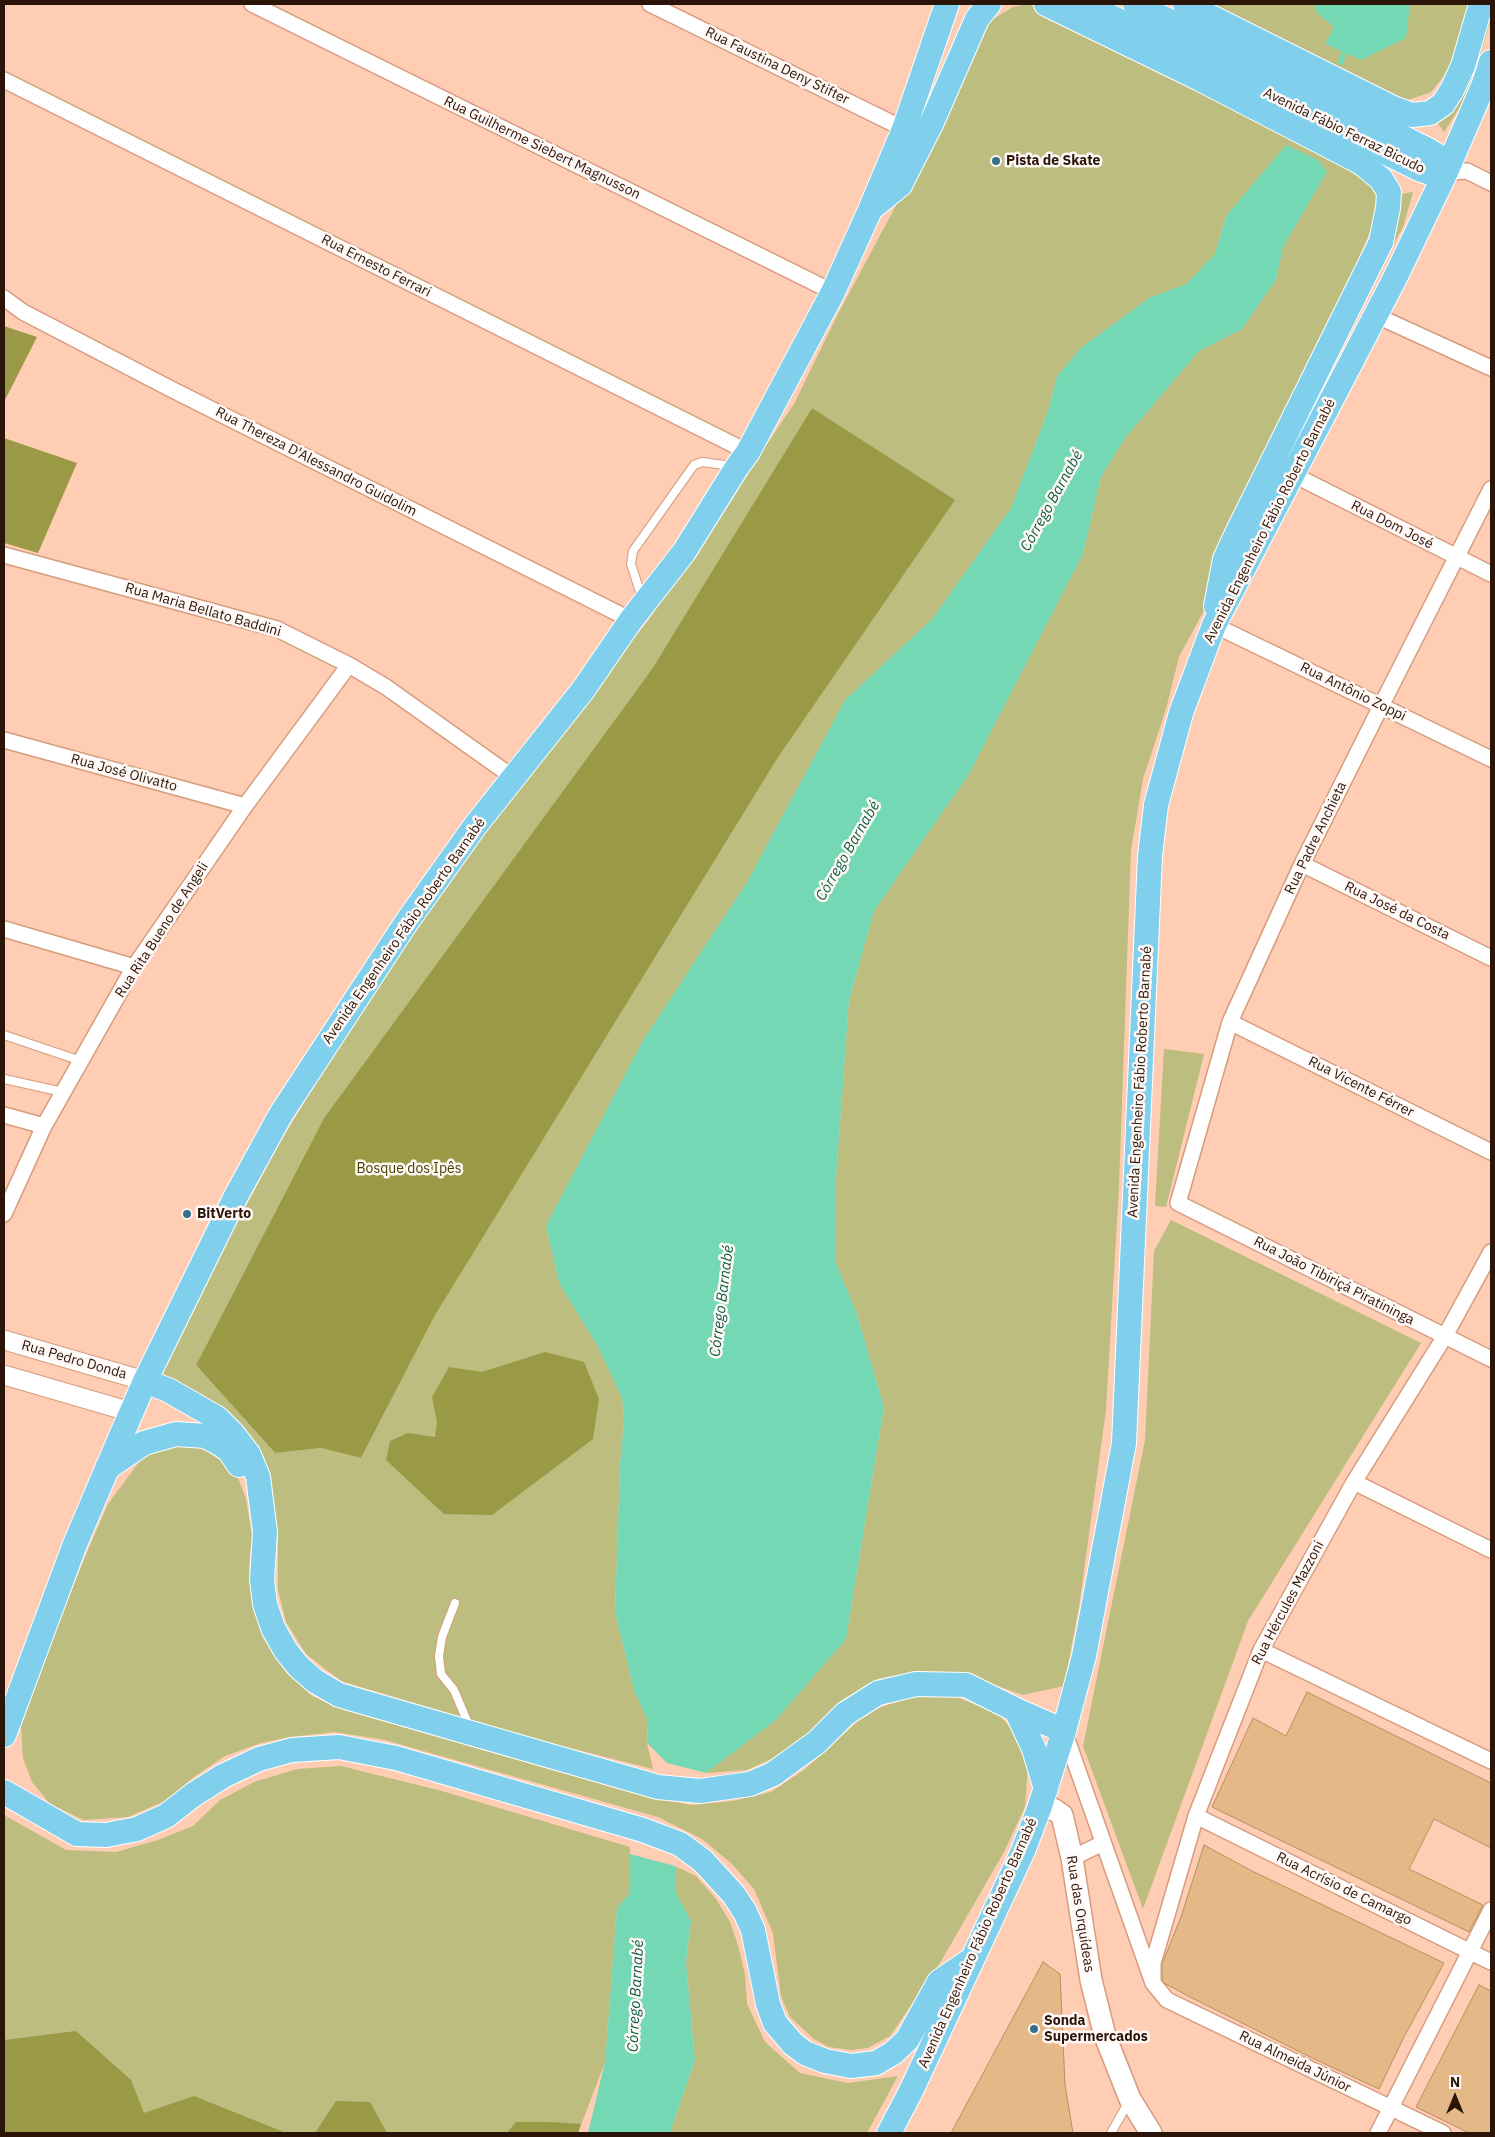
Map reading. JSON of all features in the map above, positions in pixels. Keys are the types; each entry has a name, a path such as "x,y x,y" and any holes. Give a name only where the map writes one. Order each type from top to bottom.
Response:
{"main road":[{"name":"Avenida Engenheiro Fábio Roberto Barnabé","path":"4,1736 75,1544 131,1412 236,1196 281,1114 406,924 475,826 583,690 637,612 684,552 742,460 834,292 904,129 947,4"},
{"path":"870,210 900,185 932,122 977,19 990,4"},
{"path":"1046,4 1200,79 1360,162 1381,179 1390,196 1385,228 1374,255 1225,559 1218,591 1214,625"},
{"name":"Avenida Fábio Ferraz Bicudo","path":"1085,4 1419,169 1430,173 1446,172 1438,156 1428,150 1135,4"},
{"path":"1185,4 1393,108 1412,115 1430,113 1443,104 1452,90 1463,66 1481,4"},
{"name":"Avenida Engenheiro Fábio Roberto Barnabé","path":"889,2133 911,2091 1023,1851 1043,1799 1084,1656 1124,1443 1150,856 1156,806 1181,713 1214,625 1294,475 1394,280 1446,172 1484,84 1491,62"},
{"path":"1374,255 1368,297 1375,315"},
{"path":"145,1380 216,1418 233,1434 249,1456 258,1477 265,1532 262,1580 265,1604 273,1628 286,1651 299,1667 315,1681 339,1695 658,1787 700,1791 750,1784 773,1774 817,1742 845,1714 878,1693 916,1684 966,1685 1064,1731"},
{"path":"107,1468 144,1443 176,1434 205,1436 229,1450 261,1503"},
{"path":"1016,1710 1034,1749 1043,1799"},
{"path":"4,1792 77,1834 106,1835 137,1829 166,1816 192,1795 223,1776 259,1759 292,1750 339,1747 396,1758 642,1830 680,1844 703,1861 734,1895 745,1912 753,1930 768,2004 775,2023 793,2044 805,2053 824,2060 851,2066 876,2063 893,2053 907,2040 939,1982 971,1960"},
{"name":"Rua das Orquídeas","path":"1043,1799 1062,1816 1072,1858 1090,1980 1105,2036 1130,2099 1151,2133"}],"street":[{"name":"Rua Guilherme Siebert Magnusson","path":"252,4 834,292"},
{"name":"Rua Faustina Deny Stifter","path":"650,4 904,129"},
{"name":"Rua Ernesto Ferrari","path":"4,80 742,460"},
{"path":"1446,172 1467,171 1491,183"},
{"name":"Rua Thereza D'Alessandro Guidolim","path":"4,298 23,312 169,388 637,612"},
{"path":"1375,315 1491,368"},
{"name":"Rua Dom José","path":"1294,475 1491,574"},
{"name":"Rua Padre Anchieta","path":"1178,1203 1230,1022 1302,864 1491,489"},
{"name":"Rua Maria Bellato Baddini","path":"4,555 278,629 349,665 386,687 514,778"},
{"name":"Rua Antônio Zoppi","path":"1214,625 1491,759"},
{"name":"Rua Rita Bueno de Angeli","path":"4,1214 44,1126 134,966 245,806 349,665"},
{"name":"Rua José Olivatto","path":"4,740 245,806"},
{"name":"Rua José da Costa","path":"1302,864 1491,958"},
{"path":"4,929 134,966"},
{"name":"Rua Vicente Férrer","path":"1230,1022 1491,1152"},
{"path":"4,1115 44,1126"},
{"name":"Rua João Tibiriçá Piratininga","path":"1178,1203 1491,1359"},
{"name":"Rua Hércules Mazzoni","path":"1153,1983 1153,1962 1196,1816 1261,1650 1354,1482 1445,1336 1491,1252"},
{"name":"Rua Pedro Donda","path":"4,1340 145,1380"},
{"path":"4,1375 131,1412"},
{"path":"1354,1482 1491,1550"},
{"path":"1261,1650 1491,1761"},
{"path":"1064,1731 1153,1983"},
{"name":"Rua Acrísio de Camargo","path":"1196,1816 1491,1962"},
{"path":"1072,1858 1103,1843"},
{"path":"1378,2133 1491,1910"},
{"name":"Rua Almeida Júnior","path":"1153,1983 1166,2000 1443,2133"}],"lane":[{"path":"637,612 631,564 633,551 694,466 702,462 742,460"},
{"path":"4,1036 81,1060"},
{"path":"4,1079 63,1092"},
{"path":"454,1603 442,1637 439,1656 441,1674 454,1690 473,1735"},
{"path":"1111,2133 1130,2099"}],"shaded area":[{"path":"1028,4 1369,179 1378,203 1375,220 1326,336 1209,601 1179,657 1166,709 1143,779 1131,850 1119,1187 1106,1410 1079,1607 1064,1686 1023,1695 967,1675 921,1671 877,1679 842,1700 805,1736 782,1754 747,1770 706,1773 776,1720 846,1639 884,1407 857,1314 836,1263 836,1178 849,1001 874,911 969,774 1083,554 1101,477 1125,438 1199,351 1242,329 1276,280 1283,247 1327,172 1226,216 1215,254 1186,284 1149,298 1082,347 1057,376 1048,411 1011,508 932,619 845,700 747,882 642,1042 546,1226 559,1283 598,1347 622,1398 624,1421 620,1464 615,1612 634,1690 648,1721 647,1743 653,1769 538,1740 341,1681 306,1654 286,1622 278,1590 278,1537 274,1503 266,1468 214,1405 161,1373 195,1302 279,1144 414,924 607,671 647,622 794,404 836,318 917,166 980,33 990,21 1013,7","holes":["812,408 954,501 777,759 434,1317 361,1458 321,1448 275,1453 196,1365 324,1118 652,669"]},
{"path":"1199,4 1471,4 1453,60 1444,76 1431,92 1405,101"},
{"path":"1491,4 1491,19 1473,78 1460,107 1444,132 1437,122 1448,108"},
{"path":"1413,192 1403,227 1388,254 1400,209 1400,194"},
{"path":"1164,1049 1204,1054 1166,1207 1155,1206"},
{"path":"1171,1220 1421,1343 1248,1621 1143,1909 1083,1746 1145,1440 1154,1251"},
{"path":"202,1445 221,1450 237,1475 246,1499 252,1535 249,1567 253,1603 263,1638 286,1672 312,1696 344,1710 640,1795 691,1805 732,1801 771,1792 804,1770 869,1711 918,1695 957,1697 998,1714 1020,1738 1028,1764 1025,1807 1004,1852 940,1963 890,2036 868,2048 851,2050 829,2047 814,2039 790,2017 781,1996 773,1933 754,1889 732,1864 702,1839 658,1817 385,1740 335,1732 290,1737 261,1743 225,1756 194,1777 167,1800 128,1817 84,1820 50,1804 32,1782 23,1758 21,1727 45,1657 85,1557 108,1504 142,1458 164,1446"},
{"path":"341,1766 442,1791 630,1847 630,1894 617,1908 605,2062 578,2133 4,2133 4,1815 66,1850 116,1852 158,1840 193,1826 220,1800 254,1782 297,1769"},
{"path":"675,1866 696,1876 716,1899 730,1922 745,1975 747,2004 765,2042 800,2073 848,2083 898,2076 867,2133 670,2133 695,2060 686,1962 691,1921 675,1891"}],"green space":[{"path":"4,326 37,337 4,402"},
{"name":"Bosque dos Ipês","path":"812,408 955,500 777,759 434,1317 361,1458 321,1448 275,1453 196,1365 324,1118 652,669"},
{"path":"4,438 77,463 38,553 4,543"},
{"path":"545,1352 584,1362 599,1399 593,1439 492,1515 444,1514 386,1460 390,1441 408,1433 435,1437 437,1422 432,1397 449,1367 482,1372"},
{"path":"76,2031 131,2080 144,2113 194,2096 286,2133 4,2133 4,2040"},
{"path":"336,2101 370,2102 387,2133 315,2133"},
{"path":"516,2122 581,2124 578,2133 507,2133"}],"water":[{"path":"1315,4 1410,4 1406,38 1361,60 1325,44 1334,27 1317,13"},
{"path":"1286,145 1318,160 1327,172 1283,247 1276,280 1242,329 1199,351 1125,438 1101,477 1083,554 969,774 874,911 849,1001 836,1178 836,1263 857,1314 884,1407 846,1639 776,1720 706,1773 667,1763 647,1743 648,1721 634,1690 615,1612 620,1464 624,1421 622,1398 598,1347 559,1283 546,1226 642,1042 747,882 845,700 932,619 1011,508 1048,411 1057,376 1082,347 1149,298 1186,284 1215,254 1226,216"},
{"path":"630,1854 675,1866 675,1891 691,1921 686,1962 695,2060 670,2133 588,2133 605,2062 617,1908 630,1893"}],"building":[{"path":"1307,1692 1491,1783 1491,1848 1434,1819 1409,1869 1483,1905 1469,1932 1212,1807 1253,1718 1286,1736"},
{"path":"1204,1845 1252,1871 1444,1963 1404,2037 1379,2089 1188,1996 1162,1980 1162,1964 1181,1917"},
{"name":"Sonda Supermercados","path":"1043,1962 1060,1974 1065,2085 1073,2133 951,2133"},
{"path":"1479,1985 1491,1991 1491,2133 1469,2133 1416,2107"}],"waterway":[{"name":"Córrego Barnabé","path":"1341,62 1346,46"}],"place":[{"name":"Pista de Skate","path":"996,161"},
{"name":"BitVerto","path":"187,1214"},
{"name":"Sonda Supermercados","path":"1034,2029"}]}
